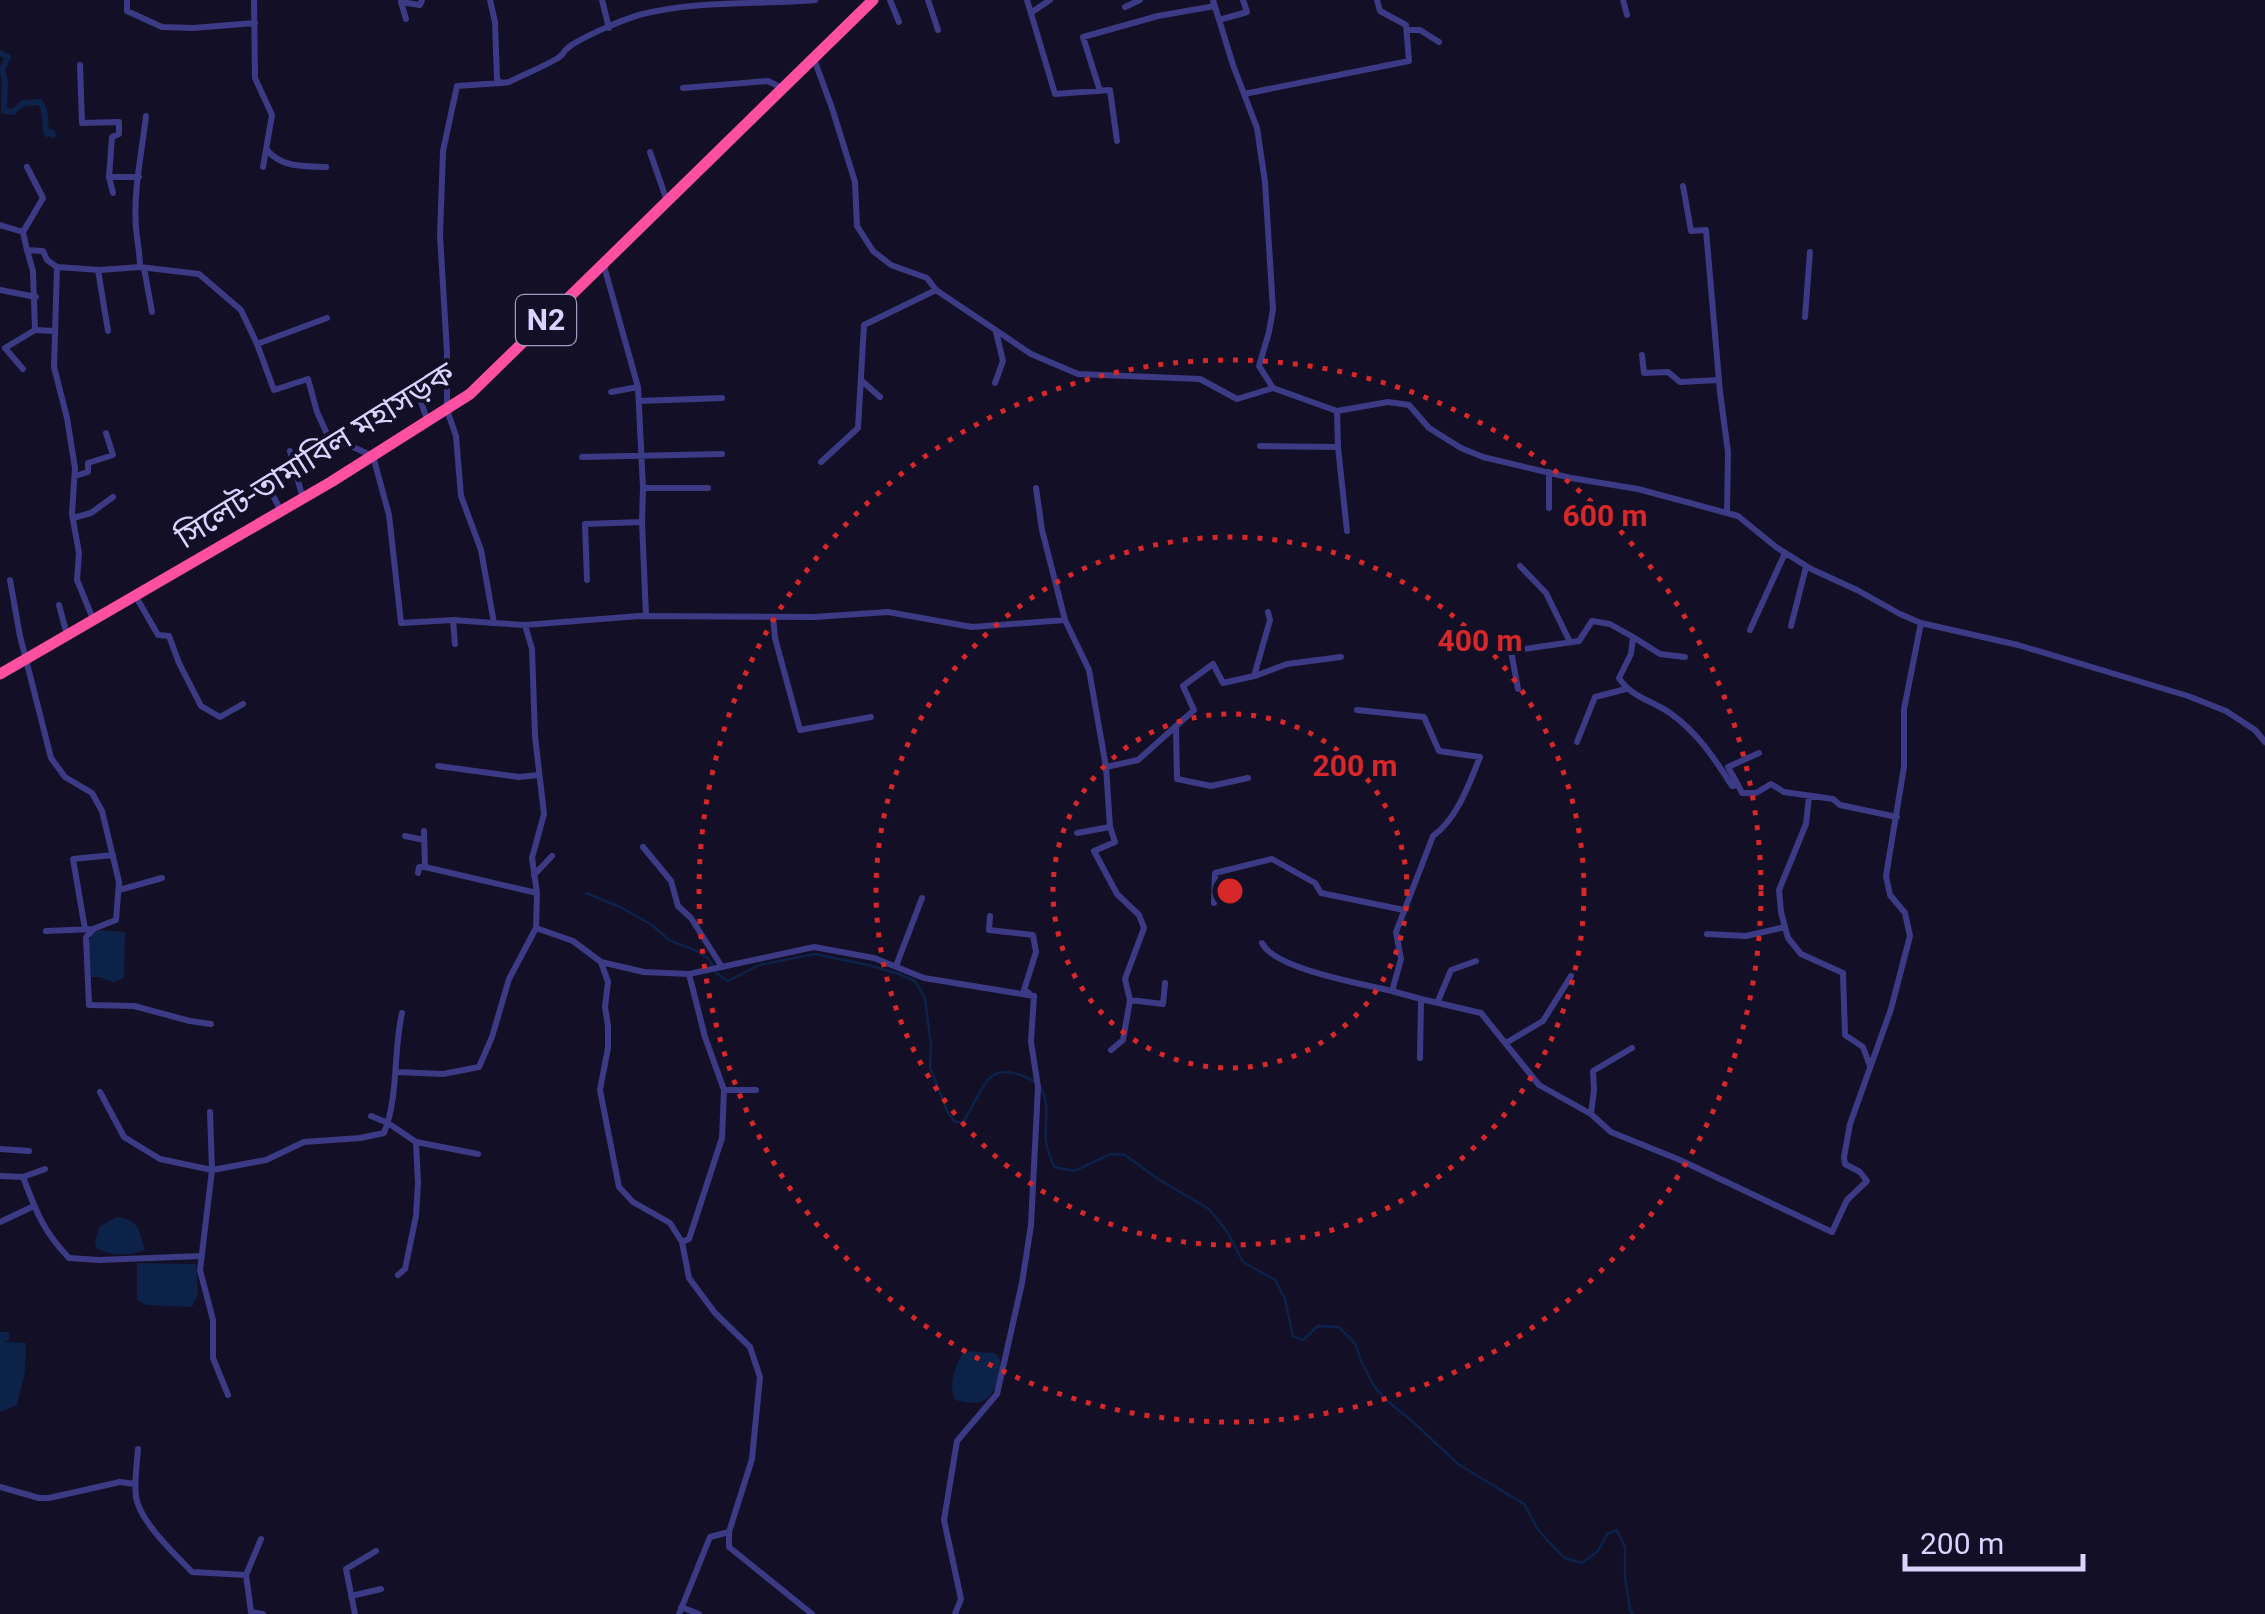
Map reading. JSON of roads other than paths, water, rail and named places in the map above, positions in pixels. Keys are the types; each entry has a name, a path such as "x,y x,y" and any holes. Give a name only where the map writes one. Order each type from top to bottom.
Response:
{"highway":[{"name":"সিলেট-তামাবিল মহাসড়ক","path":"140,592 281,512 470,394 870,1"},
{"name":"N2","path":"0,674 140,592"}],"street":[{"path":"126,0 128,11 162,27 255,24"},
{"path":"254,0 255,78 272,114 263,167"},
{"path":"406,19 400,2 420,4 422,0"},
{"path":"490,0 496,22 497,79 502,83"},
{"path":"602,0 609,28"},
{"path":"494,623 482,550 461,496 456,436 447,410 440,235 443,150 457,86 509,82 560,56 570,46 634,16 660,9 698,2 816,0"},
{"path":"890,0 900,22"},
{"path":"928,0 938,30"},
{"path":"1026,0 1055,94 1110,90 1117,142"},
{"path":"1032,12 1050,0"},
{"path":"1125,7 1140,0"},
{"path":"1219,20 1246,12 1244,0"},
{"path":"1244,94 1410,61 1406,25 1380,11 1377,0"},
{"path":"1623,0 1626,15"},
{"path":"1100,91 1083,38 1214,3 1257,128 1268,210 1273,309 1260,366 1274,388"},
{"path":"1407,30 1420,30 1439,42"},
{"path":"813,58 855,182 857,226 874,252 891,265 927,278 936,290 1031,354 1078,374 1200,379 1237,399 1274,388 1337,411 1388,402 1409,405 1429,428 1483,457 1638,489 1738,516 1806,566 1900,614 2188,696 2226,711 2255,730 2265,742"},
{"path":"80,65 82,123 119,122 119,134 112,136 109,177 113,192"},
{"path":"683,88 768,81 782,88"},
{"path":"146,116 136,232 152,312"},
{"path":"266,149 276,160 326,167"},
{"path":"650,152 667,201"},
{"path":"27,167 43,198 23,232 34,271 35,330"},
{"path":"109,177 140,177"},
{"path":"1683,186 1690,231 1706,230 1728,452 1727,513"},
{"path":"0,225 23,232"},
{"path":"27,250 42,251 57,267 142,268 199,274 241,310 274,390 308,380 328,436 373,456 389,515 401,623 453,620 525,625 646,616 888,612 972,627 1065,620"},
{"path":"1806,312 1810,252"},
{"path":"603,264 638,387 646,616"},
{"path":"57,267 54,367 67,418 75,476 77,580 93,620"},
{"path":"98,270 108,330"},
{"path":"0,290 36,297"},
{"path":"821,462 858,428 864,325 936,290"},
{"path":"257,344 327,318"},
{"path":"23,370 5,348 35,330 55,331"},
{"path":"995,383 1003,361 996,331"},
{"path":"1642,355 1644,372 1668,372 1680,382 1719,380"},
{"path":"862,380 880,397"},
{"path":"414,382 428,422"},
{"path":"611,392 638,387"},
{"path":"639,401 722,398"},
{"path":"1337,411 1346,530"},
{"path":"75,476 88,472 88,463 113,455 106,432"},
{"path":"1260,446 1338,447"},
{"path":"290,452 302,499"},
{"path":"582,456 722,454"},
{"path":"1548,508 1549,472"},
{"path":"250,494 268,488 281,512"},
{"path":"642,488 708,488"},
{"path":"1036,488 1042,530 1065,620 1089,670 1106,767 1110,826 1115,842 1094,850 1117,894 1139,914 1144,928 1125,979 1130,1000 1122,1040 1111,1050"},
{"path":"73,518 92,513 113,497"},
{"path":"587,580 585,524 642,522"},
{"path":"1750,630 1786,553"},
{"path":"1520,566 1546,593 1570,642"},
{"path":"1791,626 1806,566"},
{"path":"10,580 51,758 65,776 92,794 102,811 119,890 116,920 89,929 46,931"},
{"path":"140,592 158,635 169,636 201,706 220,717 243,704"},
{"path":"59,605 67,634"},
{"path":"1254,676 1270,620 1268,612"},
{"path":"773,616 775,638 800,730 872,718"},
{"path":"453,620 455,644"},
{"path":"1518,689 1511,651 1579,641 1592,621 1610,624 1660,654 1685,658"},
{"path":"1262,943 1264,950 1284,962 1312,972 1481,1013 1539,1085 1590,1114 1612,1132 1832,1232 1847,1200 1867,1180 1845,1164 1844,1157 1850,1124 1891,1009 1910,936 1906,913 1890,894 1886,876 1904,767 1904,709 1921,623"},
{"path":"396,1072 442,1074 478,1068 492,1037 508,979 536,928 538,893 532,858 544,814 535,736 532,649 525,625"},
{"path":"1632,636 1632,654 1618,678 1626,689 1671,714 1701,740 1732,786 1738,785"},
{"path":"1106,767 1138,760 1194,710 1183,686 1213,664 1223,683 1287,664 1341,657"},
{"path":"1577,742 1595,697 1626,689"},
{"path":"1357,710 1424,718 1438,751 1480,757 1445,827 1433,836 1404,910 1396,932 1401,959 1392,991"},
{"path":"1176,726 1177,779 1211,786 1248,778"},
{"path":"1759,753 1728,767 1742,793 1756,793 1771,784 1784,792 1833,799 1840,805 1896,817"},
{"path":"438,766 519,778 539,775"},
{"path":"1809,797 1806,824 1779,890 1781,912 1788,938 1801,954 1843,973 1844,1035 1863,1047 1871,1066"},
{"path":"1078,833 1110,826"},
{"path":"405,836 424,835 421,870 538,893"},
{"path":"643,848 671,881 678,906 691,918 722,967"},
{"path":"113,855 73,859 89,929 89,1005 134,1006 210,1024"},
{"path":"534,875 552,856"},
{"path":"1214,903 1214,873 1272,859 1316,883 1321,894 1404,910"},
{"path":"119,890 162,878"},
{"path":"896,966 922,898"},
{"path":"990,916 989,930 1034,935 1036,952 1024,990 1034,996"},
{"path":"536,928 573,942 601,962 644,972 689,974 814,947 874,958 924,978 1034,996"},
{"path":"1707,934 1746,936 1785,928"},
{"path":"1438,1002 1451,970 1476,961"},
{"path":"601,962 608,982 604,1008 608,1048 600,1090 619,1187 633,1202 670,1223 682,1242 689,1278 715,1312 750,1347 760,1377 752,1458 728,1547 812,1614"},
{"path":"682,1242 689,1240 722,1138 724,1090 689,974"},
{"path":"1506,1043 1544,1021 1572,976"},
{"path":"1130,1000 1163,1004 1165,983"},
{"path":"956,1614 960,1599 944,1520 957,1441 997,1394 1022,1283 1030,1224 1038,1087 1031,1042 1034,996"},
{"path":"1420,1058 1421,999"},
{"path":"100,1092 124,1137 160,1159 212,1170 266,1160 304,1142 384,1133 402,1013"},
{"path":"1590,1114 1593,1071 1632,1048"},
{"path":"724,1090 756,1090"},
{"path":"210,1112 212,1170 200,1270 212,1320 213,1358 228,1395"},
{"path":"371,1116 388,1122 416,1142 478,1154"},
{"path":"398,1276 405,1269 416,1216 416,1142"},
{"path":"0,1149 29,1151"},
{"path":"0,1176 23,1177 45,1169"},
{"path":"23,1177 50,1239 69,1258 202,1256"},
{"path":"0,1222 34,1206"},
{"path":"138,1449 139,1509 173,1553 192,1572 246,1575"},
{"path":"0,1487 50,1498 120,1482 136,1484"},
{"path":"699,1614 680,1610 710,1537 729,1532"},
{"path":"260,1539 246,1575 251,1612 263,1614"},
{"path":"354,1614 346,1569 376,1550"},
{"path":"351,1596 381,1589"}],"water":[{"path":"99,930 125,932 124,977 114,983 91,977 90,938"},
{"path":"117,1217 134,1224 145,1250 120,1255 96,1248 100,1226"},
{"path":"137,1263 196,1264 198,1294 192,1307 146,1305 137,1300"},
{"path":"0,1332 9,1332 5,1342 26,1343 25,1372 17,1405 0,1412"},
{"path":"964,1351 995,1353 1000,1360 997,1384 990,1396 980,1402 955,1400 953,1394 954,1375"}],"waterway":[{"path":"0,53 8,57 2,69 4,111 13,112 23,103 40,102 47,134 53,135"},
{"path":"586,893 620,907 669,940 697,951 728,981 759,965 815,954 868,965 915,981 925,998 930,1068 955,1122 963,1122 982,1088 997,1074 1007,1072 1037,1083"},
{"path":"1041,1089 1047,1144 1054,1167 1074,1171 1111,1154 1125,1155 1209,1209 1228,1233 1243,1262 1275,1280 1285,1299 1293,1336 1303,1340 1318,1326 1339,1327 1356,1345 1374,1386 1386,1400 1458,1464 1524,1504 1537,1528 1565,1558 1582,1563 1598,1551 1607,1534 1617,1530 1625,1547 1625,1577 1633,1614"}]}
